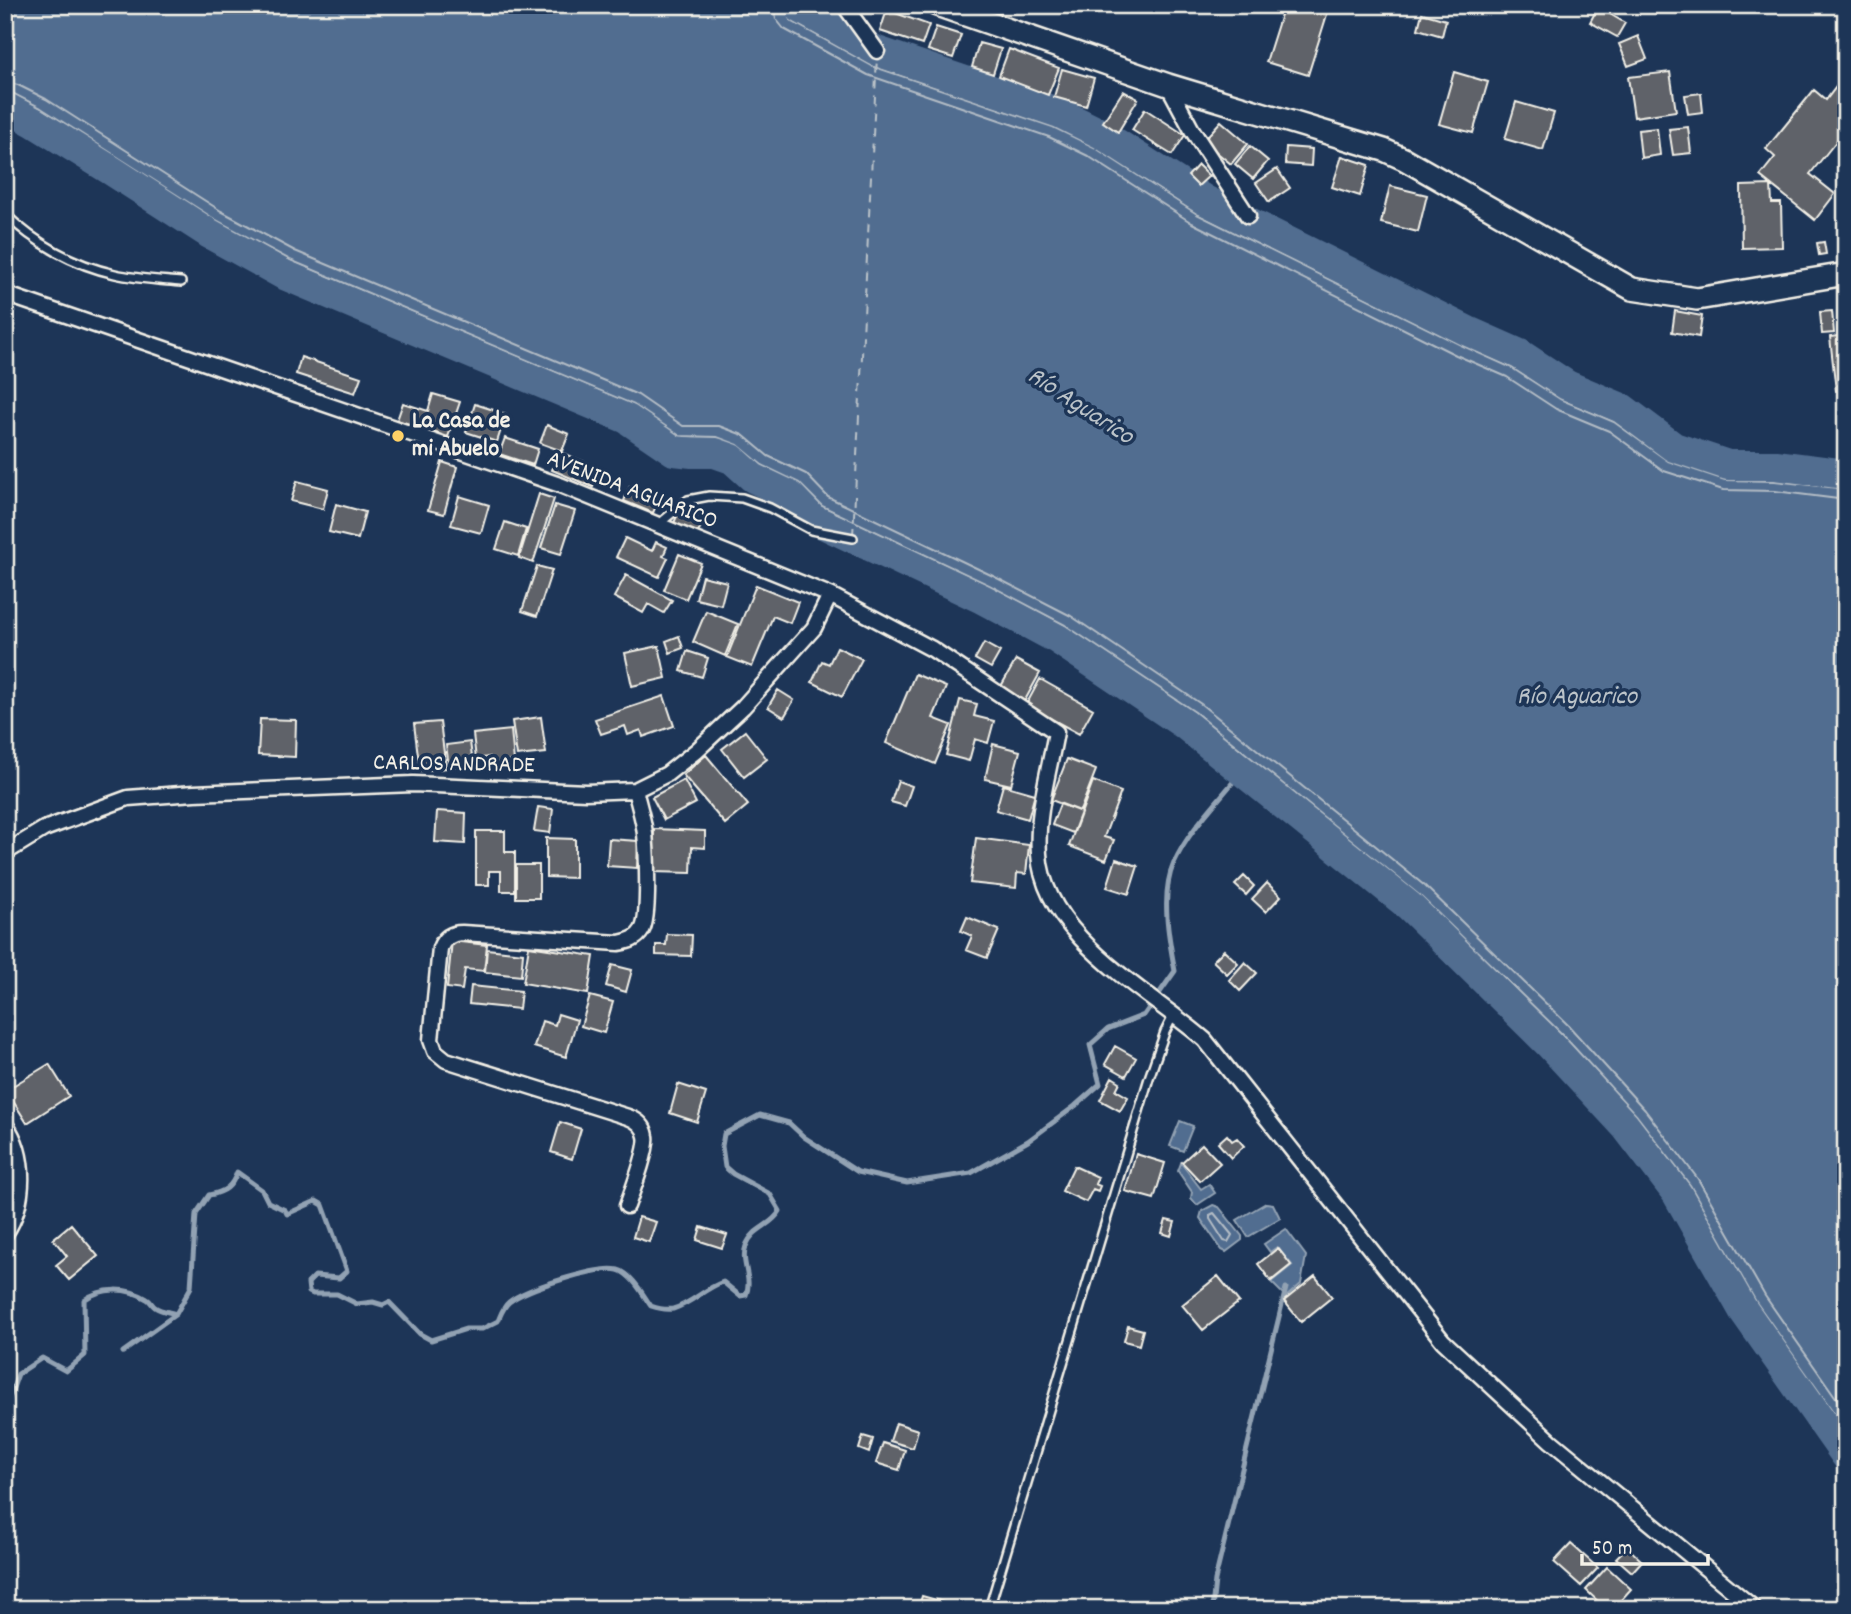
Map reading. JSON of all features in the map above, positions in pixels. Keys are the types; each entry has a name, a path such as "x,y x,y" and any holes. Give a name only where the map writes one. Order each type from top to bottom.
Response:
{"street":[{"path":"844,5 877,51"},
{"path":"937,5 959,10 1168,85 1384,150 1632,289 1697,299 1846,274"},
{"path":"1168,85 1192,130 1248,216"},
{"name":"AVENIDA AGUARICO","path":"5,294 559,485 830,595 932,649 1056,732 1040,818 1039,855 1045,888 1071,926 1108,965 1174,1014"},
{"name":"CARLOS ANDRADE","path":"5,853 44,829 128,798 413,784 586,792 635,790 667,774 743,707 814,628 830,595"},
{"path":"627,1206 647,1141 640,1123 446,1060 435,1051 431,1040 440,948 444,940 452,934 619,943 640,933 645,917 646,861 644,828 635,790"},
{"path":"1174,1014 1205,1041 1443,1342 1551,1441 1755,1609"},
{"path":"5,1234 19,1202 21,1171 9,1130"}],"lane":[{"path":"5,214 27,235 65,257 114,274 181,282"},
{"path":"658,524 688,500 709,496 742,498 770,508 811,530 853,538"},
{"path":"989,1609 1149,1078 1174,1014"}],"water":[{"name":"Río Aguarico","path":"5,5 795,5 877,51 1060,113 1102,134 1205,200 1468,331 1520,354 1567,385 1622,408 1674,447 1728,465 1776,465 1846,474 1846,1456 1743,1310 1676,1194 1625,1126 1549,1044 1409,906 1185,725 1057,639 982,599 812,519 789,495 753,478 732,459 715,453 674,451 627,419 284,275 208,233 5,107"},
{"path":"1180,1121 1193,1126 1183,1151 1170,1146"},
{"path":"1181,1163 1201,1189 1209,1184 1215,1193 1197,1205 1178,1171"},
{"path":"1266,1203 1273,1204 1280,1218 1248,1237 1237,1220"},
{"path":"1213,1205 1219,1207 1242,1236 1242,1240 1226,1252 1200,1218 1202,1211"},
{"path":"1286,1229 1306,1256 1301,1284 1286,1297 1271,1282 1292,1265 1277,1247 1270,1252 1264,1244"}],"building":[{"path":"1284,5 1330,5 1308,75 1266,62"},
{"path":"1598,7 1625,23 1617,37 1590,22"},
{"path":"887,10 929,25 922,45 880,31"},
{"path":"1422,13 1446,20 1442,36 1418,29"},
{"path":"936,27 961,35 953,58 928,50"},
{"path":"1638,36 1647,59 1628,66 1619,44"},
{"path":"979,43 1001,49 993,74 972,67"},
{"path":"1009,49 1059,68 1048,95 999,76"},
{"path":"1062,69 1094,78 1086,106 1054,97"},
{"path":"1454,72 1488,82 1473,133 1439,124"},
{"path":"1670,72 1676,111 1634,117 1628,77"},
{"path":"1839,83 1846,88 1846,129 1810,174 1835,194 1815,220 1760,176 1775,157 1766,149 1814,90 1826,100"},
{"path":"1123,91 1138,99 1118,132 1103,122"},
{"path":"1701,93 1703,112 1688,114 1685,95"},
{"path":"1516,102 1554,113 1543,150 1505,139"},
{"path":"1145,109 1185,135 1172,155 1132,130"},
{"path":"1221,121 1248,144 1231,164 1203,141"},
{"path":"1688,127 1691,153 1673,155 1669,129"},
{"path":"1657,128 1660,155 1641,158 1638,130"},
{"path":"1250,146 1268,161 1253,179 1235,164"},
{"path":"1286,147 1312,149 1311,166 1285,164"},
{"path":"1342,156 1369,165 1360,196 1332,187"},
{"path":"1198,165 1209,176 1198,186 1188,176"},
{"path":"1277,169 1290,188 1269,202 1256,183"},
{"path":"1771,185 1772,203 1781,203 1782,247 1742,248 1741,186"},
{"path":"1390,186 1427,195 1418,232 1381,223"},
{"path":"1824,242 1826,254 1819,255 1817,243"},
{"path":"1675,311 1702,316 1699,337 1672,332"},
{"path":"1832,311 1834,333 1822,334 1820,312"},
{"path":"1846,335 1846,390 1836,391 1830,337"},
{"path":"301,357 361,377 355,393 296,374"},
{"path":"433,394 460,402 448,437 397,420 403,403 428,411"},
{"path":"475,404 506,414 497,442 466,432"},
{"path":"547,425 569,434 562,451 540,443"},
{"path":"505,438 538,449 533,465 499,454"},
{"path":"559,452 585,462 582,469 598,475 593,487 552,470"},
{"path":"442,462 457,467 444,514 428,510"},
{"path":"297,481 328,489 323,509 291,501"},
{"path":"630,486 659,498 653,513 624,501"},
{"path":"539,494 554,499 533,563 519,558"},
{"path":"459,496 489,505 481,533 451,525"},
{"path":"336,504 365,512 358,539 329,532"},
{"path":"555,505 575,511 561,554 541,548"},
{"path":"681,507 705,516 698,533 674,523"},
{"path":"505,522 526,529 518,556 496,549"},
{"path":"625,538 652,551 656,542 667,547 663,556 668,558 659,577 616,557"},
{"path":"679,554 701,563 686,599 664,590"},
{"path":"537,566 552,570 537,616 522,611"},
{"path":"626,575 672,600 664,613 648,604 643,613 614,597"},
{"path":"702,576 727,582 721,605 696,599"},
{"path":"756,585 798,602 790,623 773,616 752,667 727,657"},
{"path":"706,611 738,624 725,656 693,642"},
{"path":"679,636 683,648 670,653 666,641"},
{"path":"984,643 1000,652 991,668 975,659"},
{"path":"659,646 666,678 632,686 625,653"},
{"path":"837,647 862,659 842,697 812,682 822,661 829,664"},
{"path":"687,651 708,658 702,677 681,671"},
{"path":"1016,660 1040,673 1024,702 1000,688"},
{"path":"915,674 946,687 933,718 951,725 935,764 886,743"},
{"path":"1040,679 1093,709 1079,734 1026,705"},
{"path":"778,690 794,700 784,717 768,707"},
{"path":"664,696 674,726 643,737 641,730 628,735 625,726 601,734 595,719"},
{"path":"960,700 977,704 974,716 994,721 988,743 975,739 969,761 946,755"},
{"path":"541,717 546,753 517,756 512,721"},
{"path":"260,719 296,720 295,757 258,755"},
{"path":"440,722 446,768 420,771 414,724"},
{"path":"511,730 514,761 491,763 490,757 476,759 473,734"},
{"path":"745,731 767,759 744,777 722,749"},
{"path":"470,742 473,764 449,767 446,745"},
{"path":"993,744 1020,751 1011,785 985,779"},
{"path":"706,755 748,805 725,824 683,775"},
{"path":"1067,759 1096,770 1080,811 1051,800"},
{"path":"684,780 696,803 664,820 652,797"},
{"path":"898,781 912,786 905,806 891,802"},
{"path":"1093,781 1121,792 1104,837 1114,840 1106,860 1069,846"},
{"path":"1003,785 1035,794 1028,819 996,810"},
{"path":"1060,804 1081,812 1073,833 1052,825"},
{"path":"538,807 553,809 550,833 534,831"},
{"path":"437,811 466,813 465,844 435,842"},
{"path":"654,829 705,831 705,848 692,847 691,873 653,872"},
{"path":"476,831 505,831 505,852 515,852 515,891 501,891 501,871 489,871 489,885 476,885"},
{"path":"546,838 575,839 575,878 546,877"},
{"path":"976,838 1029,845 1026,874 1017,873 1016,888 970,883"},
{"path":"609,839 638,841 637,868 607,866"},
{"path":"1116,859 1138,866 1129,894 1107,887"},
{"path":"516,865 539,865 539,898 516,898"},
{"path":"1244,876 1254,886 1246,895 1235,885"},
{"path":"1267,883 1281,896 1266,912 1252,899"},
{"path":"967,917 999,930 987,958 966,950 972,936 961,931"},
{"path":"667,934 692,935 691,956 656,955 656,945 666,945"},
{"path":"452,941 487,945 484,971 465,969 462,990 447,988"},
{"path":"529,946 594,956 588,994 523,983"},
{"path":"487,949 523,953 521,976 485,972"},
{"path":"1224,950 1238,963 1227,974 1213,961"},
{"path":"1245,962 1257,973 1240,991 1229,980"},
{"path":"612,965 632,970 626,992 606,986"},
{"path":"471,986 521,991 519,1009 469,1004"},
{"path":"590,996 613,1002 604,1033 581,1026"},
{"path":"558,1014 577,1020 566,1057 534,1047 542,1021 555,1025"},
{"path":"1115,1046 1136,1058 1126,1076 1105,1064"},
{"path":"49,1064 69,1096 27,1123 6,1090"},
{"path":"1112,1077 1120,1082 1116,1090 1128,1097 1120,1111 1100,1100"},
{"path":"678,1084 706,1093 697,1122 670,1113"},
{"path":"560,1122 581,1129 572,1159 551,1152"},
{"path":"1227,1135 1232,1141 1237,1138 1244,1146 1231,1158 1218,1143"},
{"path":"1202,1144 1220,1163 1200,1181 1182,1162"},
{"path":"1136,1154 1165,1163 1154,1199 1125,1191"},
{"path":"1074,1166 1098,1177 1095,1184 1100,1186 1098,1191 1093,1189 1086,1202 1062,1191"},
{"path":"639,1217 656,1222 649,1242 633,1237"},
{"path":"1166,1220 1175,1222 1171,1236 1162,1233"},
{"path":"71,1224 98,1256 69,1280 56,1265 67,1256 53,1239"},
{"path":"701,1227 727,1235 722,1248 697,1240"},
{"path":"1278,1248 1291,1265 1271,1281 1258,1264"},
{"path":"1218,1276 1239,1302 1203,1330 1182,1305"},
{"path":"1315,1276 1332,1297 1301,1322 1284,1301"},
{"path":"1128,1326 1143,1330 1139,1345 1124,1341"},
{"path":"896,1423 918,1430 913,1448 890,1441"},
{"path":"863,1436 873,1439 869,1453 859,1449"},
{"path":"883,1443 905,1450 899,1470 876,1463"},
{"path":"1571,1544 1598,1568 1581,1586 1554,1562"},
{"path":"1627,1547 1642,1561 1632,1572 1616,1558"},
{"path":"1607,1567 1631,1589 1613,1609 1606,1609 1586,1590"},
{"path":"922,1596 947,1603 945,1609 918,1609"}],"waterway":[{"path":"795,5 877,51 1060,113 1102,134 1205,200 1468,331 1520,354 1567,385 1622,408 1674,447 1728,465 1776,465 1846,474"},
{"path":"5,107 208,233 284,275 627,419 674,451 715,453 732,459 753,478 789,495 812,519 982,599 1057,639 1185,725 1409,906 1549,1044 1625,1126 1677,1194 1743,1310 1846,1456"},
{"path":"123,1352 176,1314 191,1287 196,1214 209,1195 224,1190 233,1182 237,1172 262,1190 268,1202 285,1210 287,1214 316,1201 323,1205 347,1271 339,1278 315,1276 308,1283 309,1292 337,1294 357,1304 373,1302 383,1305 389,1302 420,1334 431,1340 466,1329 482,1329 498,1321 505,1306 517,1297 562,1279 595,1271 609,1269 623,1272 637,1285 651,1306 662,1309 680,1307 723,1282 740,1296 746,1295 746,1246 753,1235 772,1221 780,1211 770,1194 725,1167 722,1146 724,1134 760,1115 789,1123 804,1137 858,1172 907,1183 971,1173 1028,1141 1100,1084 1090,1045 1108,1029 1144,1015 1175,971 1167,917 1167,889 1174,863 1189,837 1245,767"},
{"path":"1212,1609 1215,1580 1286,1288"},
{"path":"5,1410 18,1374 42,1358 66,1371 85,1355 84,1300 91,1296 115,1290 131,1292 157,1308 176,1314"}],"ferry route":[{"path":"853,536 877,56"}],"place":[{"name":"La Casa de mi Abuelo","path":"398,436"}]}
